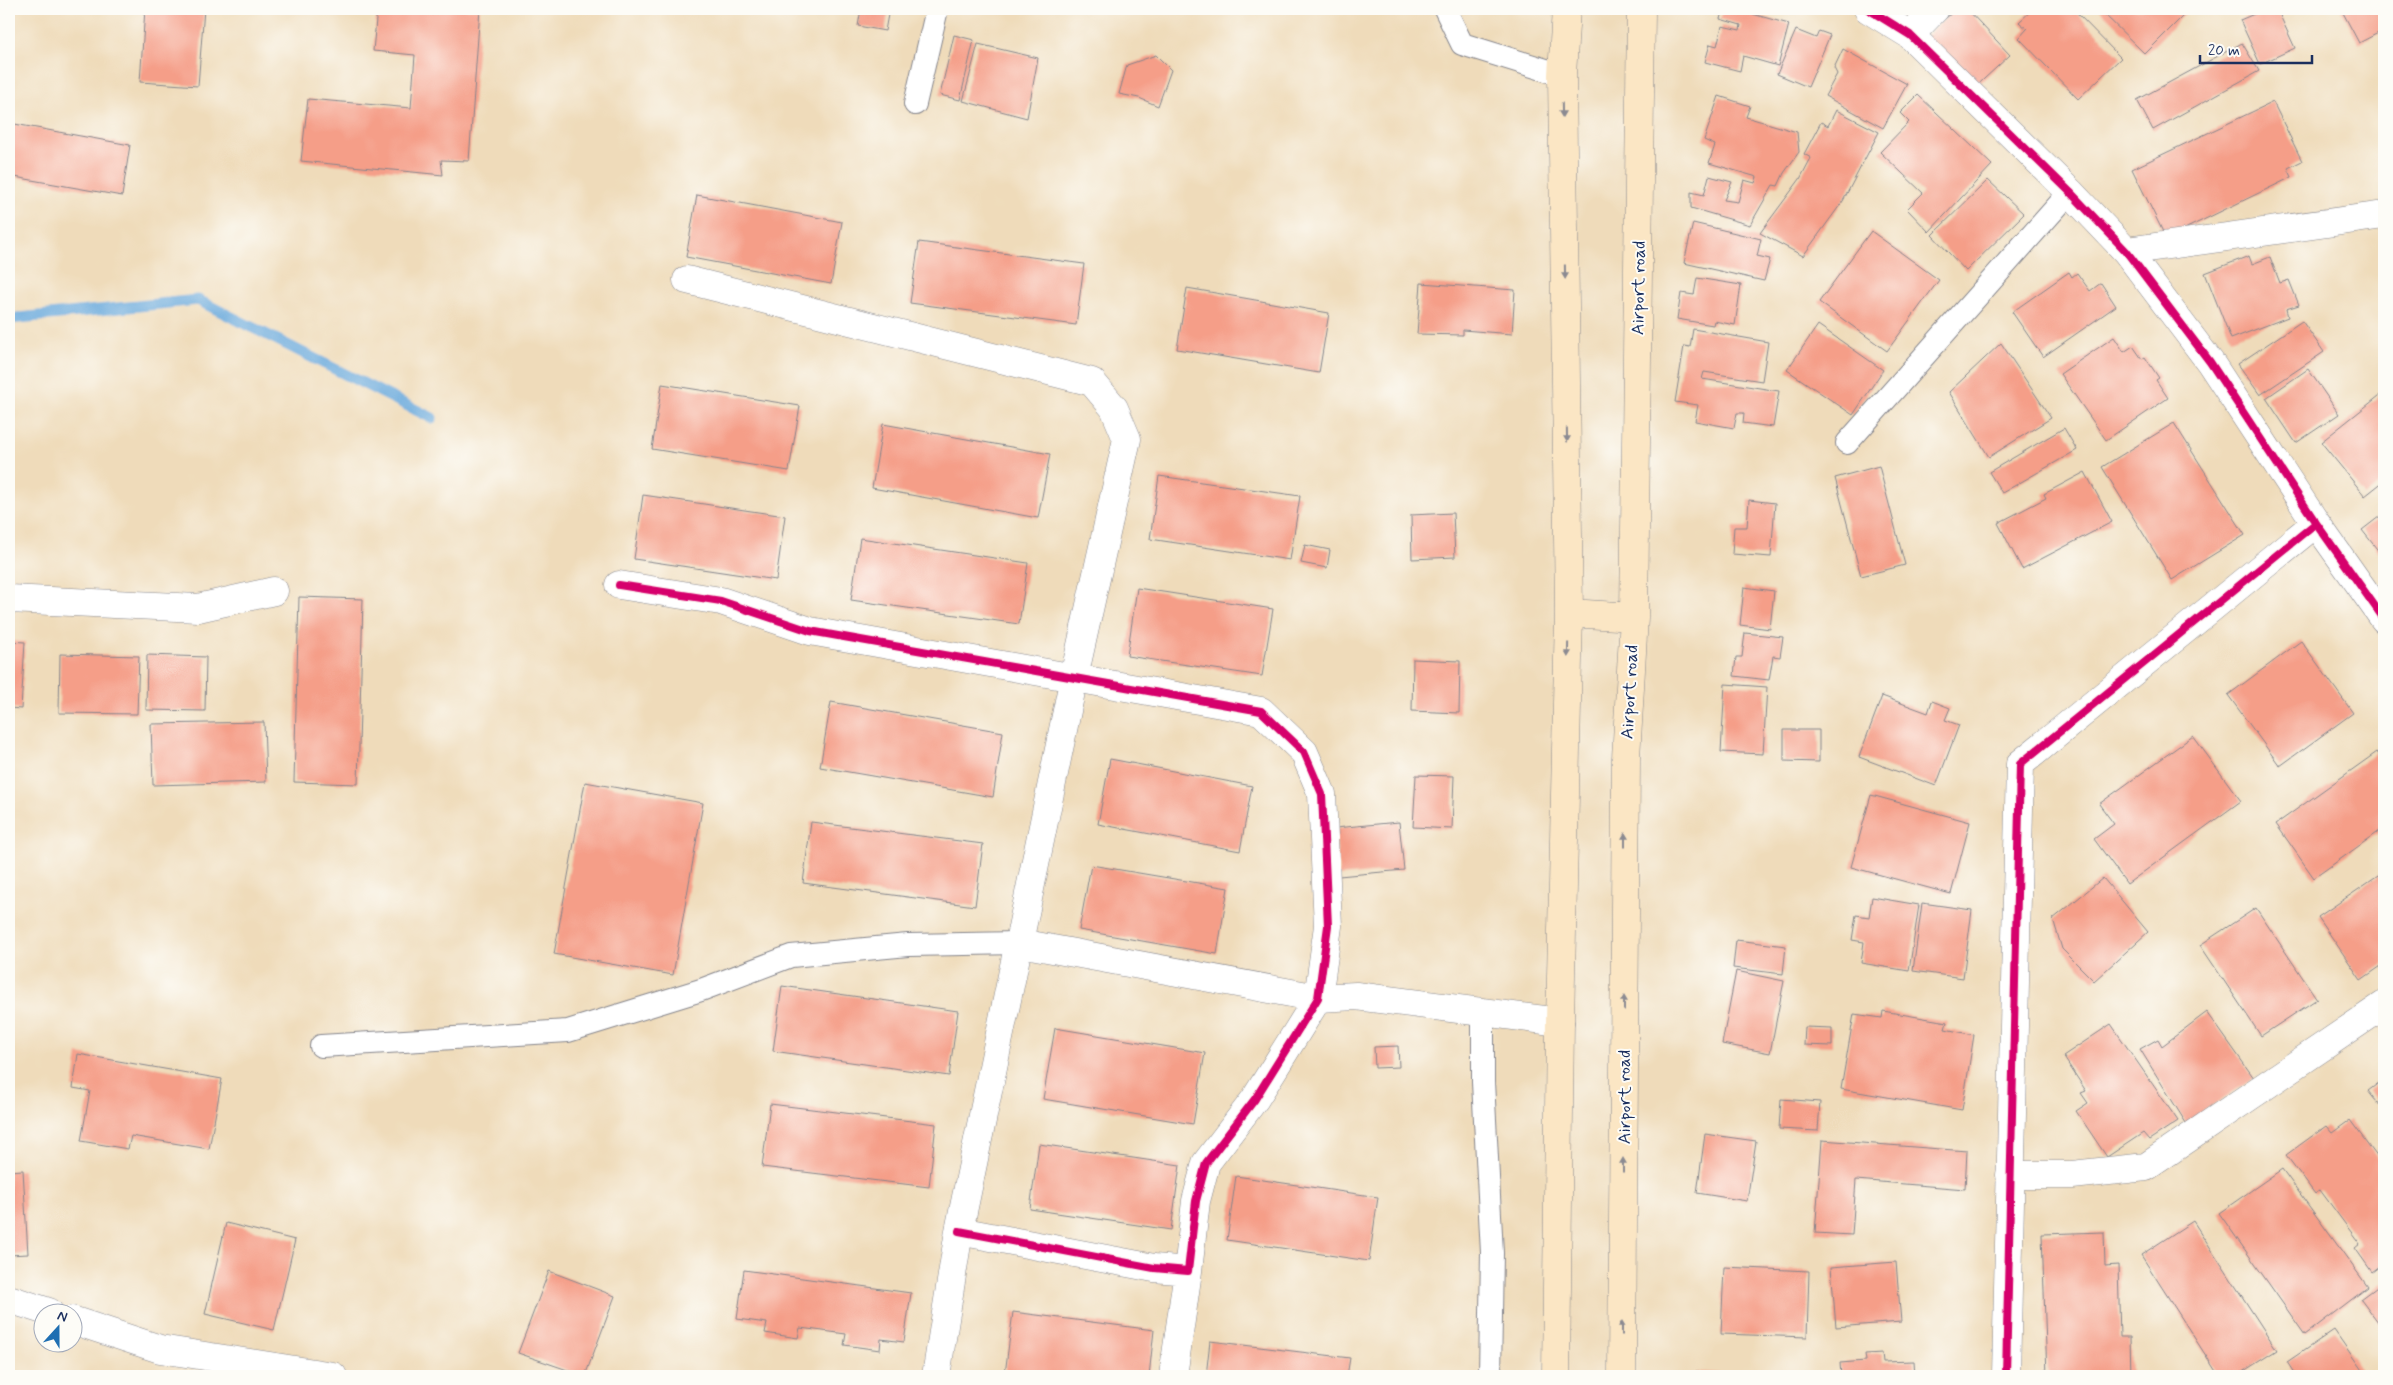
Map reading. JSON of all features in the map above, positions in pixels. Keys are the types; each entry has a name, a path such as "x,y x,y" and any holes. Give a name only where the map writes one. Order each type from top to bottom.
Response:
{"main road":[{"path":"1556,1376 1560,1022 1569,613 1562,75 1566,9"},
{"name":"Airport road","path":"1622,1376 1626,758 1634,617 1641,9"},
{"path":"1569,613 1634,617"}],"street":[{"path":"1868,9 1910,35 2070,192 2126,251 2210,362 2316,523 2384,619"},
{"path":"1910,35 1935,9"},
{"path":"2126,251 2384,216"},
{"path":"687,280 1092,382 1114,408 1127,439 1074,677 959,1231 936,1376"},
{"path":"2006,1376 2020,764 2316,523"},
{"path":"619,585 721,601 810,631 1261,711 1304,752 1322,794 1328,926 1318,998 1255,1099 1206,1163 1196,1202 1173,1376"},
{"path":"9,599 198,608 274,590"},
{"path":"1020,943 1318,998 1356,996 1560,1022"},
{"path":"2010,1174 2072,1175 2146,1166 2384,1005"},
{"path":"959,1231 1154,1268 1188,1271"},
{"path":"9,1299 32,1306"},
{"path":"82,1323 160,1349 333,1376"}],"lane":[{"path":"915,104 938,9"},
{"path":"1445,9 1462,44 1562,75"},
{"path":"1846,443 2070,192"},
{"path":"321,1046 568,1031 701,990 790,956 908,945 1020,943"},
{"path":"1483,1012 1483,1082 1492,1252 1490,1376"}],"building":[{"path":"145,9 204,9 198,86 140,82"},
{"path":"377,9 480,9 469,161 441,160 443,175 301,161 308,99 411,108 415,55 373,51"},
{"path":"861,9 889,9 885,31 858,26"},
{"path":"1723,9 1734,9 1789,24 1778,66 1743,56 1740,71 1705,62 1710,44 1717,46 1722,26 1740,30 1741,25 1720,19"},
{"path":"1956,9 1967,9 2010,55 1971,91 1923,39"},
{"path":"2033,9 2073,9 2121,58 2078,99 2019,38 2027,29 2019,22"},
{"path":"2099,9 2186,9 2188,11 2145,54"},
{"path":"2266,9 2277,9 2295,48 2260,64 2240,20"},
{"path":"2341,9 2384,9 2384,30 2359,43"},
{"path":"1796,30 1816,38 1819,31 1830,35 1808,87 1777,74"},
{"path":"954,35 974,40 960,100 940,95"},
{"path":"2242,43 2259,71 2153,130 2137,100"},
{"path":"978,44 1038,58 1027,118 963,101"},
{"path":"1843,49 1907,84 1883,128 1825,96 1837,74 1834,68"},
{"path":"1156,55 1171,70 1158,106 1139,98 1119,94 1127,65"},
{"path":"1918,95 1992,165 1929,232 1907,209 1923,193 1880,152 1909,122 1900,113"},
{"path":"1719,96 1750,106 1746,117 1797,132 1799,152 1784,173 1778,186 1773,185 1750,225 1691,208 1691,192 1704,195 1709,176 1732,182 1724,200 1738,202 1744,180 1755,183 1757,177 1709,163 1715,145 1704,140"},
{"path":"2273,102 2302,161 2288,168 2292,177 2166,238 2132,169"},
{"path":"1836,110 1879,132 1843,201 1803,256 1760,233 1800,179 1811,158 1804,154 1821,122 1828,126"},
{"path":"9,123 130,145 122,196 9,176"},
{"path":"1988,180 2024,214 1966,271 1932,235"},
{"path":"697,195 842,222 831,284 686,257"},
{"path":"1693,223 1761,239 1757,256 1770,259 1764,281 1684,263"},
{"path":"1871,231 1939,280 1887,351 1819,302"},
{"path":"919,242 1084,264 1076,325 910,303"},
{"path":"2249,256 2252,264 2270,257 2280,283 2289,280 2299,305 2286,309 2288,317 2231,339 2205,273"},
{"path":"2069,272 2072,277 2077,273 2090,291 2101,283 2116,306 2043,357 2012,312"},
{"path":"1697,278 1741,285 1735,325 1714,321 1713,325 1677,319 1681,293 1694,295"},
{"path":"1421,283 1515,290 1512,334 1463,330 1463,335 1417,334"},
{"path":"1187,288 1329,313 1319,373 1177,349"},
{"path":"2302,321 2324,352 2260,395 2238,364"},
{"path":"1818,325 1883,370 1853,415 1787,370"},
{"path":"1693,329 1768,342 1762,381 1704,372 1702,379 1779,391 1773,427 1743,423 1744,413 1737,413 1734,428 1695,421 1698,405 1675,402 1684,346 1690,347"},
{"path":"2114,337 2124,352 2133,346 2142,359 2145,357 2159,378 2156,380 2168,398 2106,440 2060,374"},
{"path":"2001,343 2051,418 1989,457 1949,392"},
{"path":"2308,369 2339,414 2296,443 2266,398"},
{"path":"662,384 800,406 789,471 652,449"},
{"path":"2384,392 2384,481 2365,496 2321,442"},
{"path":"2174,423 2245,535 2172,580 2102,467"},
{"path":"883,424 1050,454 1038,518 872,488"},
{"path":"2064,428 2077,450 2002,493 1989,472"},
{"path":"1879,466 1905,565 1861,576 1835,478"},
{"path":"2085,472 2112,522 2022,569 1998,523 2046,498 2044,494"},
{"path":"1159,476 1300,496 1290,560 1150,539"},
{"path":"643,495 785,516 776,580 634,559"},
{"path":"1749,500 1775,503 1771,557 1732,554 1734,527 1747,527"},
{"path":"1453,513 1455,557 1412,559 1411,515"},
{"path":"2384,513 2384,558 2362,530"},
{"path":"860,538 1028,563 1019,624 851,600"},
{"path":"1305,545 1330,550 1327,568 1301,563"},
{"path":"1744,587 1774,591 1770,629 1740,625"},
{"path":"1137,588 1273,609 1262,676 1127,656"},
{"path":"299,597 363,599 358,784 294,782"},
{"path":"1745,633 1783,637 1780,657 1773,656 1769,680 1734,676 1736,657 1742,657"},
{"path":"9,641 25,642 21,709 9,708"},
{"path":"2301,641 2353,713 2280,766 2228,695"},
{"path":"60,654 139,656 137,714 59,713"},
{"path":"147,655 206,657 205,711 146,710"},
{"path":"1413,659 1460,661 1459,713 1412,711"},
{"path":"1725,684 1767,687 1763,754 1721,752"},
{"path":"1882,696 1928,713 1932,701 1950,708 1945,720 1959,725 1936,786 1859,757"},
{"path":"831,702 1003,732 993,797 820,767"},
{"path":"264,722 266,782 153,785 151,724"},
{"path":"1784,730 1819,730 1819,762 1784,761"},
{"path":"2193,736 2241,801 2127,884 2094,839 2114,824 2099,804"},
{"path":"2377,752 2384,762 2384,828 2314,878 2276,824"},
{"path":"1110,759 1252,786 1240,851 1098,824"},
{"path":"1416,775 1454,776 1452,829 1413,827"},
{"path":"585,782 703,803 673,975 554,954"},
{"path":"1871,795 1970,822 1951,894 1851,867"},
{"path":"811,822 983,844 975,906 803,883"},
{"path":"1399,822 1404,870 1339,876 1335,828"},
{"path":"1091,865 1228,888 1217,954 1079,930"},
{"path":"2384,872 2384,964 2361,980 2318,917"},
{"path":"2103,878 2148,932 2094,981 2062,949 2053,919"},
{"path":"1872,897 1919,905 1909,971 1861,963 1864,942 1852,940 1856,915 1869,917"},
{"path":"1922,903 1972,910 1963,978 1913,971"},
{"path":"2256,908 2317,999 2261,1036 2200,945"},
{"path":"1736,940 1786,946 1783,974 1733,968"},
{"path":"1736,971 1784,981 1770,1053 1722,1044"},
{"path":"782,986 958,1011 949,1076 773,1051"},
{"path":"1883,1011 1947,1022 1945,1029 1974,1035 1962,1110 1841,1089 1854,1014 1882,1018"},
{"path":"2207,1012 2254,1078 2186,1123 2140,1049 2158,1039 2162,1046"},
{"path":"2111,1024 2178,1121 2149,1140 2143,1133 2107,1157 2076,1111 2088,1103 2081,1093 2086,1091 2063,1056"},
{"path":"1805,1027 1832,1028 1832,1046 1804,1045"},
{"path":"1055,1028 1205,1053 1193,1124 1043,1099"},
{"path":"1398,1046 1399,1067 1375,1068 1374,1047"},
{"path":"78,1054 222,1079 209,1149 131,1136 128,1149 81,1141 90,1091 73,1088"},
{"path":"2384,1079 2384,1111 2368,1091"},
{"path":"1781,1099 1820,1102 1818,1131 1779,1129"},
{"path":"770,1104 936,1124 929,1187 762,1167"},
{"path":"2350,1120 2384,1166 2384,1263 2372,1272 2355,1248 2360,1244 2320,1190 2315,1194 2286,1155 2326,1126 2332,1133"},
{"path":"1705,1134 1756,1141 1747,1201 1697,1193"},
{"path":"1822,1140 1967,1151 1965,1189 1856,1180 1852,1235 1815,1233"},
{"path":"1039,1144 1180,1165 1171,1230 1030,1209"},
{"path":"2282,1169 2368,1287 2305,1335 2219,1213"},
{"path":"23,1170 28,1254 9,1255 9,1171"},
{"path":"1236,1176 1378,1197 1369,1261 1227,1240"},
{"path":"2193,1221 2277,1350 2236,1376 2219,1376 2141,1255"},
{"path":"226,1223 295,1240 274,1330 205,1314"},
{"path":"2104,1232 2105,1266 2118,1265 2120,1337 2130,1337 2131,1376 2047,1376 2042,1234"},
{"path":"1896,1262 1901,1322 1836,1327 1831,1267"},
{"path":"1724,1267 1809,1271 1807,1337 1721,1334"},
{"path":"744,1270 911,1293 904,1342 881,1339 880,1350 844,1345 846,1334 800,1328 798,1338 765,1333 767,1323 737,1319"},
{"path":"549,1271 615,1296 585,1376 518,1353"},
{"path":"2384,1282 2384,1330 2361,1299"},
{"path":"1013,1312 1154,1330 1149,1376 1020,1376 1005,1374"},
{"path":"2334,1330 2366,1376 2296,1376 2287,1362"},
{"path":"1210,1341 1350,1358 1347,1376 1206,1376"},
{"path":"1882,1353 1883,1362 1914,1361 1915,1376 1841,1376 1840,1363 1866,1361 1865,1354"},
{"path":"1696,1372 1759,1375 1759,1376 1696,1376"}],"waterway":[{"path":"9,319 198,300 432,418"}],"cycle path":[{"path":"1868,9 1910,35 2070,192 2126,251 2210,362 2316,523 2384,619"},
{"path":"2006,1376 2020,764 2316,523"},
{"path":"619,585 721,601 810,631 1261,711 1304,752 1322,794 1328,926 1318,998 1255,1099 1206,1163 1196,1201 1188,1271 1154,1268 959,1231"}]}
